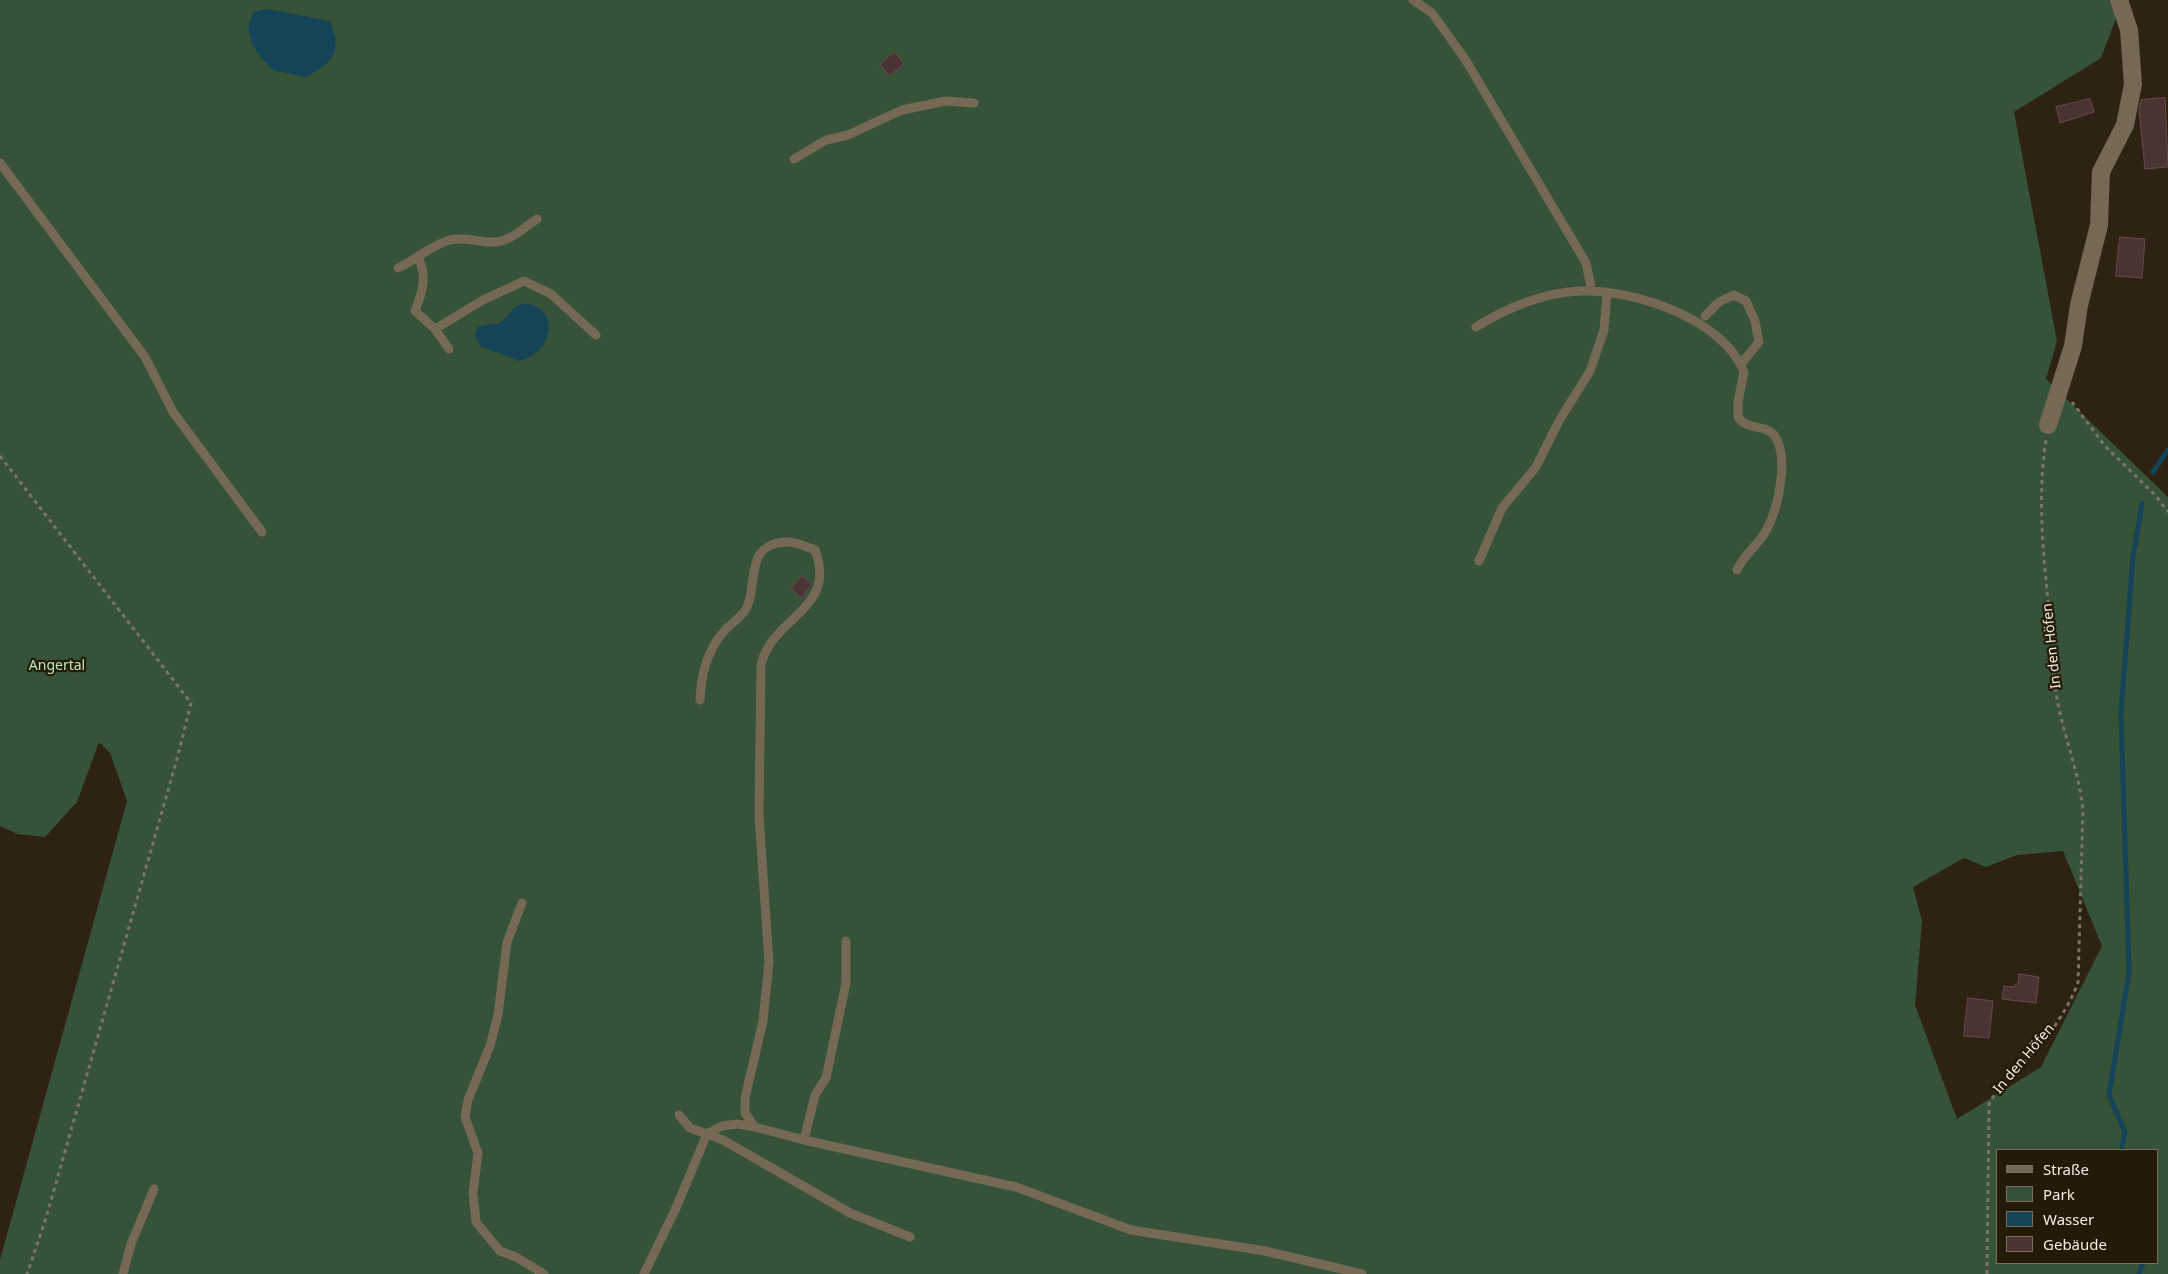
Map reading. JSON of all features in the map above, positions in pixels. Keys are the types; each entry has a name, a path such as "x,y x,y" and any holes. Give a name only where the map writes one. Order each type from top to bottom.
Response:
{"street":[{"path":"2048,425 2073,346 2079,305 2100,225 2100,172 2125,125 2133,84 2129,30 2119,0"}],"lane":[{"path":"1413,0 1432,13 1465,59 1586,263 1592,291"},
{"path":"794,159 826,140 856,132 902,110 946,100 974,103"},
{"path":"0,164 145,357 173,412 262,532"},
{"path":"398,268 418,258 425,251 450,240 474,239 489,242 508,240 536,219"},
{"path":"418,258 424,268 423,290 415,311 434,329 449,349"},
{"path":"434,329 483,300 524,281 551,294 596,335"},
{"path":"1476,326 1491,318 1540,299 1568,292 1592,291 1631,297 1683,314 1720,339 1741,364 1744,372 1744,380 1738,402 1738,417 1747,426 1762,428 1773,434 1779,449 1781,476 1777,501 1767,530 1744,557 1737,570"},
{"path":"1479,561 1502,508 1536,467 1559,420 1590,372 1604,330 1607,292"},
{"path":"1705,316 1719,302 1734,295 1746,301 1755,321 1759,342 1741,364"},
{"path":"700,700 701,675 717,639 747,609 758,556 765,547 778,543 791,542 814,550 821,570 818,591 800,614 768,645 761,665 759,816 769,962 763,1021 744,1098 746,1113 755,1127"},
{"path":"522,903 507,942 498,1015 490,1046 468,1100 465,1117 478,1153 473,1193 476,1222 500,1251 516,1257 544,1274"},
{"path":"804,1140 816,1095 826,1078 846,983 846,941"},
{"path":"679,1115 690,1128 723,1140 850,1213 910,1237"},
{"path":"644,1274 676,1208 707,1134 722,1126 738,1124 1016,1187 1131,1230 1265,1251 1362,1274"},
{"path":"123,1274 131,1244 154,1189"}],"path":[{"path":"2060,386 2104,445 2156,496 2168,512"},
{"name":"In den Höfen","path":"1987,1274 1989,1104 2008,1077 2034,1053 2074,994 2078,982 2083,810 2080,787 2058,701 2043,558 2041,475 2048,425"},
{"path":"0,456 191,703 177,759 48,1208 26,1274"}],"green space":[{"name":"Angertal","path":"0,0 2123,0 2101,58 2014,112 2057,341 2046,379 2168,497 2168,1274 0,1274 0,1260 127,801 110,753 99,742 77,802 45,837 17,834 0,826","holes":["2063,851 2102,946 2041,1067 1957,1119 1915,1005 1922,921 1913,887 1964,858 1986,867 2017,855"]}],"water":[{"path":"267,9 330,21 336,41 333,55 329,61 306,77 273,70 262,59 252,44 248,29 253,12"},
{"path":"523,304 535,306 543,311 548,319 549,329 541,348 532,356 519,361 480,346 475,335 477,328 501,322 513,309"}],"building":[{"path":"894,52 904,63 890,76 880,65"},
{"path":"2165,98 2168,167 2145,169 2139,109 2141,100"},
{"path":"2090,99 2094,112 2060,123 2056,107"},
{"path":"2120,237 2145,239 2142,278 2116,276"},
{"path":"802,576 812,584 802,598 791,589"},
{"path":"2019,974 2039,977 2036,1003 2002,999 2004,986 2015,987 2015,984 2018,984"},
{"path":"1968,998 1993,1001 1989,1038 1964,1036"}],"waterway":[{"path":"2153,472 2168,450"},
{"path":"2123,1149 2125,1132 2109,1095 2129,972 2121,713 2133,556 2142,504"},
{"path":"2139,1274 2143,1264"}]}
